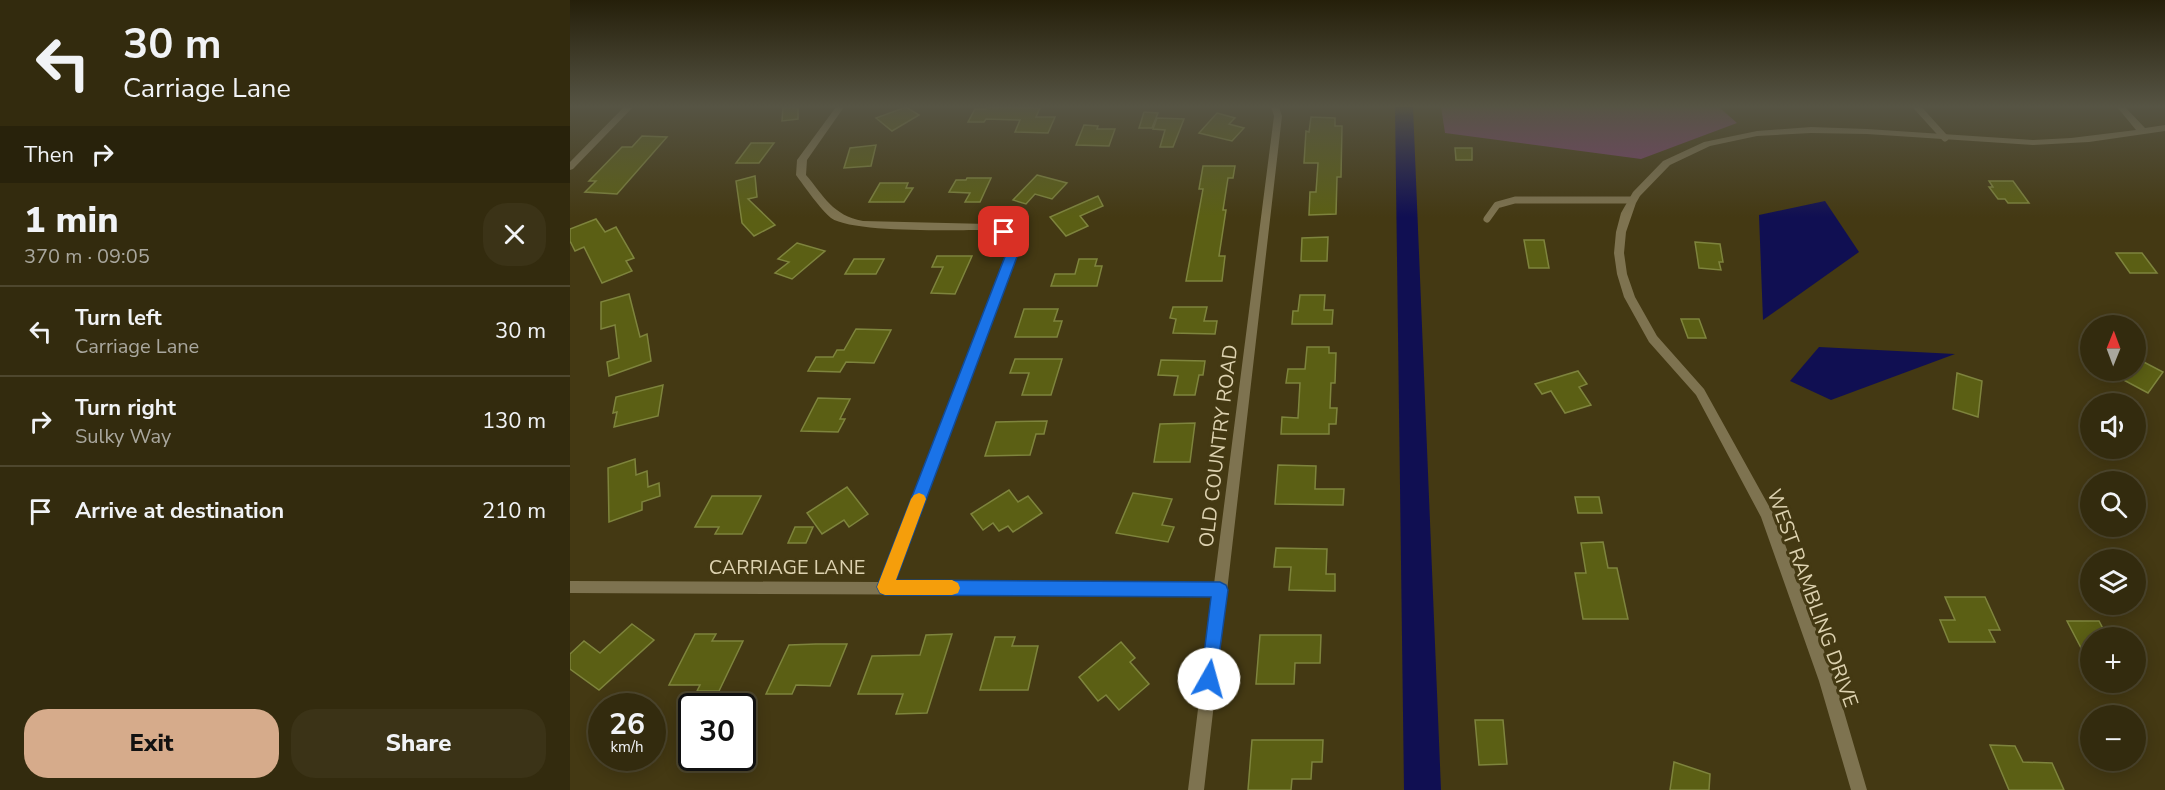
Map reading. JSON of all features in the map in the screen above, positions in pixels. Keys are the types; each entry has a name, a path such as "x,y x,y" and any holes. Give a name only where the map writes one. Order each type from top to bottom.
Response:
{"street":[{"path":"570,167 593,144"},
{"path":"814,144 802,160 800,170 803,179 834,215 846,221 863,224 988,227 1004,232 1012,242 1013,248 885,587"},
{"name":"OLD COUNTRY ROAD","path":"1196,790 1275,144"},
{"name":"WEST RAMBLING DRIVE","path":"1707,144 1675,159 1653,174 1632,200 1623,221 1619,240 1621,272 1628,294 1654,340 1699,391 1757,492 1827,681 1859,790"},
{"name":"CARRIAGE LANE","path":"570,587 1220,590"}],"lane":[{"path":"1487,219 1497,205 1515,200 1632,200"}],"shaded area":[{"path":"1395,144 1415,144 1441,790 1404,790"},
{"path":"1527,144 1681,144 1641,159"},
{"path":"1825,201 1859,252 1763,320 1759,215"},
{"path":"1819,347 1955,354 1831,400 1790,381"}],"building":[{"path":"635,144 661,144 617,194 585,192 596,181 589,181 622,147 632,147"},
{"path":"750,144 773,144 759,163 736,163"},
{"path":"1076,144 1110,144 1109,146"},
{"path":"1161,144 1174,144 1173,147 1160,147"},
{"path":"1305,144 1342,144 1341,177 1337,177 1336,214 1309,215 1310,192 1316,192 1318,163 1304,163"},
{"path":"876,145 871,166 844,168 850,148"},
{"path":"1455,148 1472,148 1472,160 1456,160"},
{"path":"1203,166 1235,166 1233,178 1228,178 1223,210 1226,210 1219,256 1225,256 1222,281 1186,281 1203,189 1199,189"},
{"path":"1037,175 1067,183 1052,199 1035,194 1026,204 1013,200"},
{"path":"755,176 757,197 748,199 775,225 754,236 742,223 736,181"},
{"path":"991,178 980,202 965,202 970,193 949,192 956,180"},
{"path":"1989,181 2013,181 2029,203 2008,203 2005,199 1998,199 1989,187 1993,187"},
{"path":"880,183 908,183 906,188 913,188 904,202 869,202"},
{"path":"1098,196 1103,206 1080,216 1088,226 1066,236 1050,217"},
{"path":"596,219 605,232 616,227 634,258 626,261 632,271 602,283 584,247 575,251 570,241 570,229"},
{"path":"1328,237 1327,261 1301,261 1302,238"},
{"path":"1524,240 1544,240 1549,268 1529,268"},
{"path":"1695,242 1720,244 1723,262 1719,262 1721,270 1699,268"},
{"path":"797,243 825,251 792,279 775,273 789,262 778,259"},
{"path":"2116,253 2142,253 2157,273 2130,273"},
{"path":"937,256 972,256 955,294 931,293 943,267 932,267"},
{"path":"854,259 884,259 876,274 845,274"},
{"path":"1079,259 1097,259 1095,266 1102,266 1097,286 1051,286 1055,274 1075,274"},
{"path":"629,294 640,337 647,334 651,361 609,376 607,362 619,358 615,325 601,329 601,302"},
{"path":"1300,295 1325,295 1324,310 1333,310 1332,324 1292,324 1293,311 1298,311"},
{"path":"1173,307 1207,307 1204,321 1217,321 1215,334 1173,333 1176,319 1170,318"},
{"path":"1024,309 1058,309 1054,321 1062,321 1057,337 1015,337"},
{"path":"1681,319 1699,319 1706,338 1688,338"},
{"path":"856,329 891,330 874,363 846,362 840,372 808,371 816,357 833,357 837,350 844,350"},
{"path":"1307,347 1329,347 1329,353 1336,353 1335,383 1331,383 1330,408 1337,408 1336,424 1329,424 1329,434 1281,434 1282,417 1298,418 1300,383 1286,383 1288,369 1305,369"},
{"path":"1015,359 1062,359 1051,395 1022,395 1029,373 1010,373"},
{"path":"1161,360 1205,361 1203,375 1199,375 1195,395 1174,395 1178,376 1158,375"},
{"path":"2146,363 2163,372 2148,393 2126,381 2146,381"},
{"path":"1578,371 1587,384 1579,387 1591,405 1565,413 1551,391 1542,394 1535,384"},
{"path":"1957,373 1982,381 1978,417 1953,409"},
{"path":"663,385 658,416 614,427 617,412 613,413 616,397"},
{"path":"818,398 850,399 840,419 845,419 838,432 801,431"},
{"path":"1047,421 1044,434 1036,434 1030,455 985,456 996,422"},
{"path":"1195,423 1190,462 1154,462 1160,424"},
{"path":"635,459 636,475 647,471 648,487 659,483 660,496 642,502 642,510 609,522 608,468"},
{"path":"1278,465 1316,466 1315,489 1344,489 1343,505 1275,504"},
{"path":"847,487 868,514 849,527 844,520 822,534 807,513"},
{"path":"1009,490 1018,502 1028,496 1042,513 1013,532 1008,526 999,531 993,523 983,530 971,514"},
{"path":"1133,493 1172,499 1162,525 1174,527 1168,542 1116,533"},
{"path":"712,496 761,496 742,534 715,534 719,527 695,527"},
{"path":"1575,497 1599,497 1602,513 1578,513"},
{"path":"795,527 813,527 806,543 788,543"},
{"path":"1603,542 1608,568 1617,568 1628,619 1583,619 1575,573 1586,573 1581,543"},
{"path":"1276,548 1327,549 1326,574 1335,574 1335,591 1289,590 1291,567 1274,567"},
{"path":"1945,597 1985,597 2000,630 1989,630 1995,642 1949,642 1940,620 1955,620"},
{"path":"2067,621 2099,621 2102,627 2080,627 2080,646"},
{"path":"632,624 654,640 599,690 570,669 570,654 584,641 600,653"},
{"path":"695,634 716,634 712,641 743,641 719,691 697,691 700,685 669,685"},
{"path":"952,634 927,713 896,714 903,694 858,694 872,656 920,655 926,635"},
{"path":"1260,635 1321,635 1320,663 1295,663 1294,684 1256,684"},
{"path":"995,637 1015,637 1012,646 1038,646 1028,690 980,690"},
{"path":"1121,642 1135,658 1130,662 1149,684 1119,710 1106,695 1098,701 1079,677"},
{"path":"847,644 830,686 796,685 792,694 766,694 789,645"},
{"path":"1475,720 1503,720 1507,764 1479,765"},
{"path":"1252,740 1323,740 1322,762 1312,762 1311,779 1292,779 1291,790 1248,790"},
{"path":"1990,745 2015,746 2023,762 2052,763 2064,790 2009,790"},
{"path":"1674,762 1710,774 1709,790 1670,790"}],"slow traffic":[{"path":"919,499 885,587 952,588"}],"route":[{"path":"1004,232 1012,242 1012,254 885,587 1220,590 1209,679"}]}
